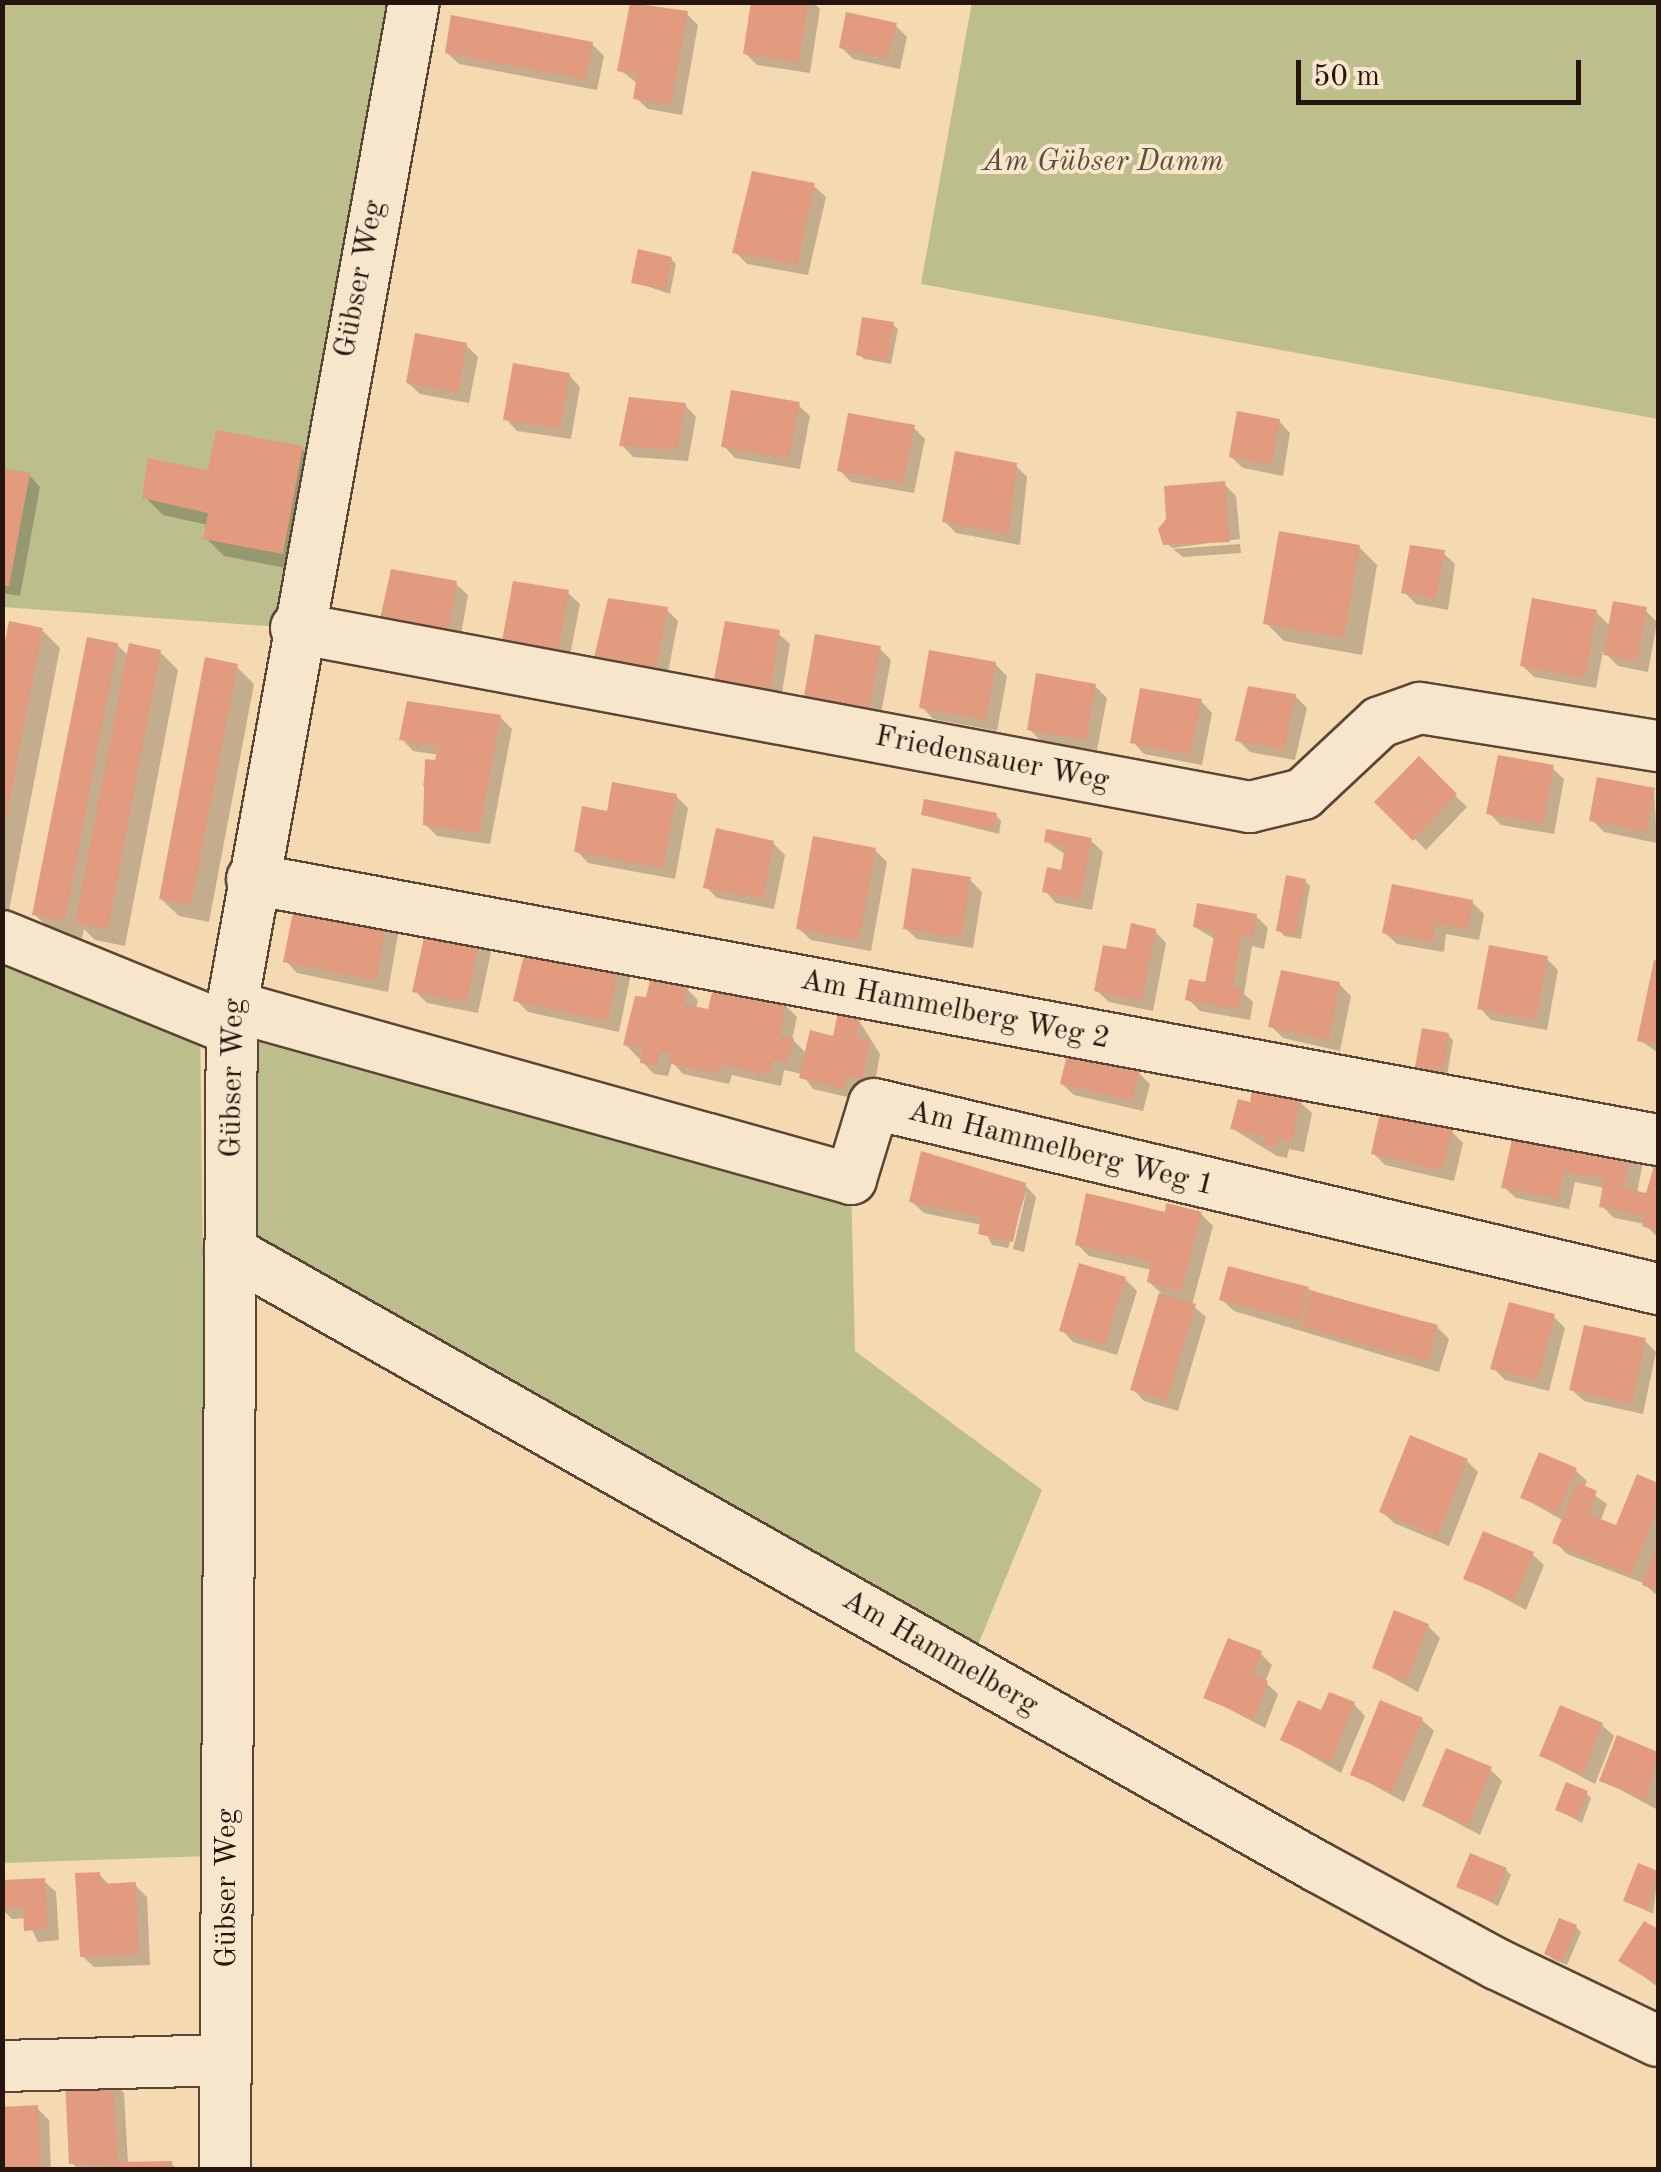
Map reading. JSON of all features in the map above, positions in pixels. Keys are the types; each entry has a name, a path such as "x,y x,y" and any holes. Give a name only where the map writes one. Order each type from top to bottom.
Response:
{"street":[{"name":"Gübser Weg","path":"225,2170 231,1017 296,628 414,2"},
{"name":"Friedensauer Weg","path":"296,628 1250,808 1304,794 1380,722 1420,708 1658,746"},
{"name":"Am Hammelberg Weg 2","path":"252,879 1658,1140"},
{"path":"2,936 231,1017"},
{"name":"Am Hammelberg Weg 1","path":"231,1017 851,1179 874,1104 1658,1289"},
{"name":"Am Hammelberg","path":"230,1251 1301,1857 1497,1964 1658,2041"},
{"path":"2,2066 226,2060"}],"green space":[{"name":"Am Gübser Damm","path":"972,2 1658,3 1658,419 921,284"},
{"path":"2,3 414,3 296,628 3,607"},
{"path":"2,952 200,1027 210,1856 3,1863"},
{"path":"230,1029 851,1179 855,1351 1042,1490 968,1669 230,1251"}],"building":[{"path":"751,2 808,2 799,63 743,54"},
{"path":"630,3 688,11 671,105 633,99 637,75 617,71"},
{"path":"846,12 897,23 888,59 839,48"},
{"path":"451,15 593,42 586,80 445,53"},
{"path":"752,171 815,183 797,265 732,253"},
{"path":"638,249 672,257 666,290 631,283"},
{"path":"862,317 894,322 887,361 856,355"},
{"path":"415,333 467,343 458,393 406,383"},
{"path":"513,363 570,373 560,429 503,420"},
{"path":"731,390 800,402 789,459 721,447"},
{"path":"629,397 686,403 677,450 619,446"},
{"path":"1237,411 1280,419 1272,465 1229,457"},
{"path":"848,413 915,425 903,483 837,471"},
{"path":"216,430 303,446 283,554 203,539 208,513 142,498 148,458 208,470"},
{"path":"955,451 1017,463 1009,535 942,522"},
{"path":"2,468 30,473 9,586 2,585"},
{"path":"1225,481 1230,542 1163,545 1158,529 1166,519 1164,486"},
{"path":"1279,531 1360,545 1344,638 1263,624"},
{"path":"1410,545 1445,550 1436,599 1401,593"},
{"path":"391,569 457,581 449,630 380,619"},
{"path":"513,581 569,590 558,650 502,641"},
{"path":"608,598 668,607 655,673 593,662"},
{"path":"1532,598 1597,610 1585,678 1520,666"},
{"path":"1613,601 1647,607 1637,661 1603,655"},
{"path":"9,621 43,628 4,829 2,657"},
{"path":"725,621 780,630 770,689 714,679"},
{"path":"815,634 881,646 869,709 804,696"},
{"path":"87,637 118,643 65,921 32,915"},
{"path":"129,643 161,650 108,929 75,923"},
{"path":"929,650 996,662 986,720 919,708"},
{"path":"205,657 238,664 191,905 159,899"},
{"path":"1036,673 1096,684 1086,740 1027,730"},
{"path":"1248,686 1296,694 1284,750 1235,741"},
{"path":"1140,688 1202,699 1190,755 1130,743"},
{"path":"407,701 501,715 479,833 423,825 425,759 435,760 438,747 399,740"},
{"path":"1498,755 1554,765 1543,824 1486,814"},
{"path":"1419,756 1457,794 1413,841 1374,802"},
{"path":"1597,777 1655,788 1646,832 1589,821"},
{"path":"612,782 677,794 663,869 574,852 582,806 607,811"},
{"path":"924,799 997,813 994,830 921,815"},
{"path":"716,828 774,841 763,899 703,888"},
{"path":"1046,829 1092,838 1080,900 1042,892 1047,867 1061,870 1065,846 1044,842"},
{"path":"813,836 876,848 859,941 796,929"},
{"path":"912,868 971,877 961,938 903,929"},
{"path":"1286,875 1306,879 1296,935 1276,931"},
{"path":"1392,884 1473,900 1468,930 1435,923 1433,942 1382,933"},
{"path":"295,902 387,920 377,981 283,962"},
{"path":"1197,903 1257,914 1253,938 1241,936 1233,987 1242,988 1238,1010 1185,1000 1189,979 1205,982 1215,931 1193,927"},
{"path":"1131,923 1156,929 1142,1001 1094,991 1103,945 1126,949"},
{"path":"426,928 480,938 467,1003 412,992"},
{"path":"527,942 620,959 608,1021 513,1001"},
{"path":"1489,945 1548,956 1536,1020 1477,1009"},
{"path":"1654,960 1658,961 1658,1045 1637,1041"},
{"path":"1281,970 1340,982 1329,1040 1268,1027"},
{"path":"716,975 786,1003 780,1035 794,1038 788,1063 773,1060 770,1075 720,1065 718,1074 668,1063 671,1054 660,1052 657,1066 640,1063 643,1048 623,1045 635,996 646,997 650,980 688,986 684,1004 708,1009"},
{"path":"838,1012 860,1017 856,1038 870,1040 862,1079 847,1076 844,1089 799,1078 810,1030 833,1036"},
{"path":"1422,1028 1449,1033 1443,1072 1415,1067"},
{"path":"1067,1055 1140,1070 1132,1101 1060,1084"},
{"path":"1252,1090 1301,1099 1292,1142 1278,1139 1276,1148 1263,1145 1264,1136 1230,1129 1238,1099 1250,1102"},
{"path":"1380,1113 1453,1129 1442,1171 1371,1154"},
{"path":"1570,1136 1632,1148 1624,1188 1646,1193 1658,1153 1658,1232 1642,1226 1644,1216 1599,1207 1604,1179 1563,1172 1558,1199 1501,1188 1512,1140 1567,1150"},
{"path":"921,1151 1026,1183 1013,1242 978,1234 981,1217 909,1202"},
{"path":"1086,1193 1165,1212 1166,1203 1202,1212 1181,1292 1147,1282 1151,1262 1075,1245"},
{"path":"1079,1263 1126,1277 1105,1345 1059,1331"},
{"path":"1228,1266 1309,1287 1300,1321 1219,1300"},
{"path":"1311,1291 1438,1325 1428,1362 1302,1327"},
{"path":"1159,1293 1196,1304 1167,1401 1130,1390"},
{"path":"1509,1302 1555,1314 1538,1381 1490,1369"},
{"path":"1584,1325 1646,1338 1632,1404 1569,1390"},
{"path":"1410,1435 1468,1459 1437,1536 1379,1512"},
{"path":"1539,1452 1577,1468 1558,1513 1520,1498"},
{"path":"1637,1474 1658,1483 1658,1507 1631,1575 1552,1543 1577,1482 1597,1491 1588,1514 1616,1525"},
{"path":"1483,1531 1534,1552 1514,1600 1463,1579"},
{"path":"1655,1551 1658,1552 1658,1591 1642,1585"},
{"path":"1394,1610 1429,1624 1406,1682 1372,1668"},
{"path":"1228,1638 1262,1651 1253,1674 1268,1681 1254,1719 1203,1698"},
{"path":"1329,1692 1355,1702 1330,1763 1280,1740 1298,1700 1321,1710"},
{"path":"1380,1700 1423,1718 1392,1792 1350,1775"},
{"path":"1560,1705 1603,1723 1583,1774 1539,1756"},
{"path":"1617,1735 1658,1752 1647,1800 1599,1781"},
{"path":"1446,1748 1492,1767 1468,1825 1422,1806"},
{"path":"1566,1782 1588,1791 1577,1819 1555,1810"},
{"path":"1470,1853 1507,1868 1493,1902 1456,1887"},
{"path":"1638,1863 1658,1871 1648,1911 1623,1901"},
{"path":"100,1872 101,1884 136,1882 139,1954 80,1957 75,1873"},
{"path":"45,1878 48,1929 24,1931 23,1907 2,1908 2,1880"},
{"path":"1559,1918 1577,1925 1562,1962 1544,1954"},
{"path":"1644,1921 1658,1929 1658,1985 1618,1961"},
{"path":"113,2079 118,2162 172,2161 172,2170 69,2164 65,2081"},
{"path":"38,2105 41,2168 2,2170 2,2107"}]}
